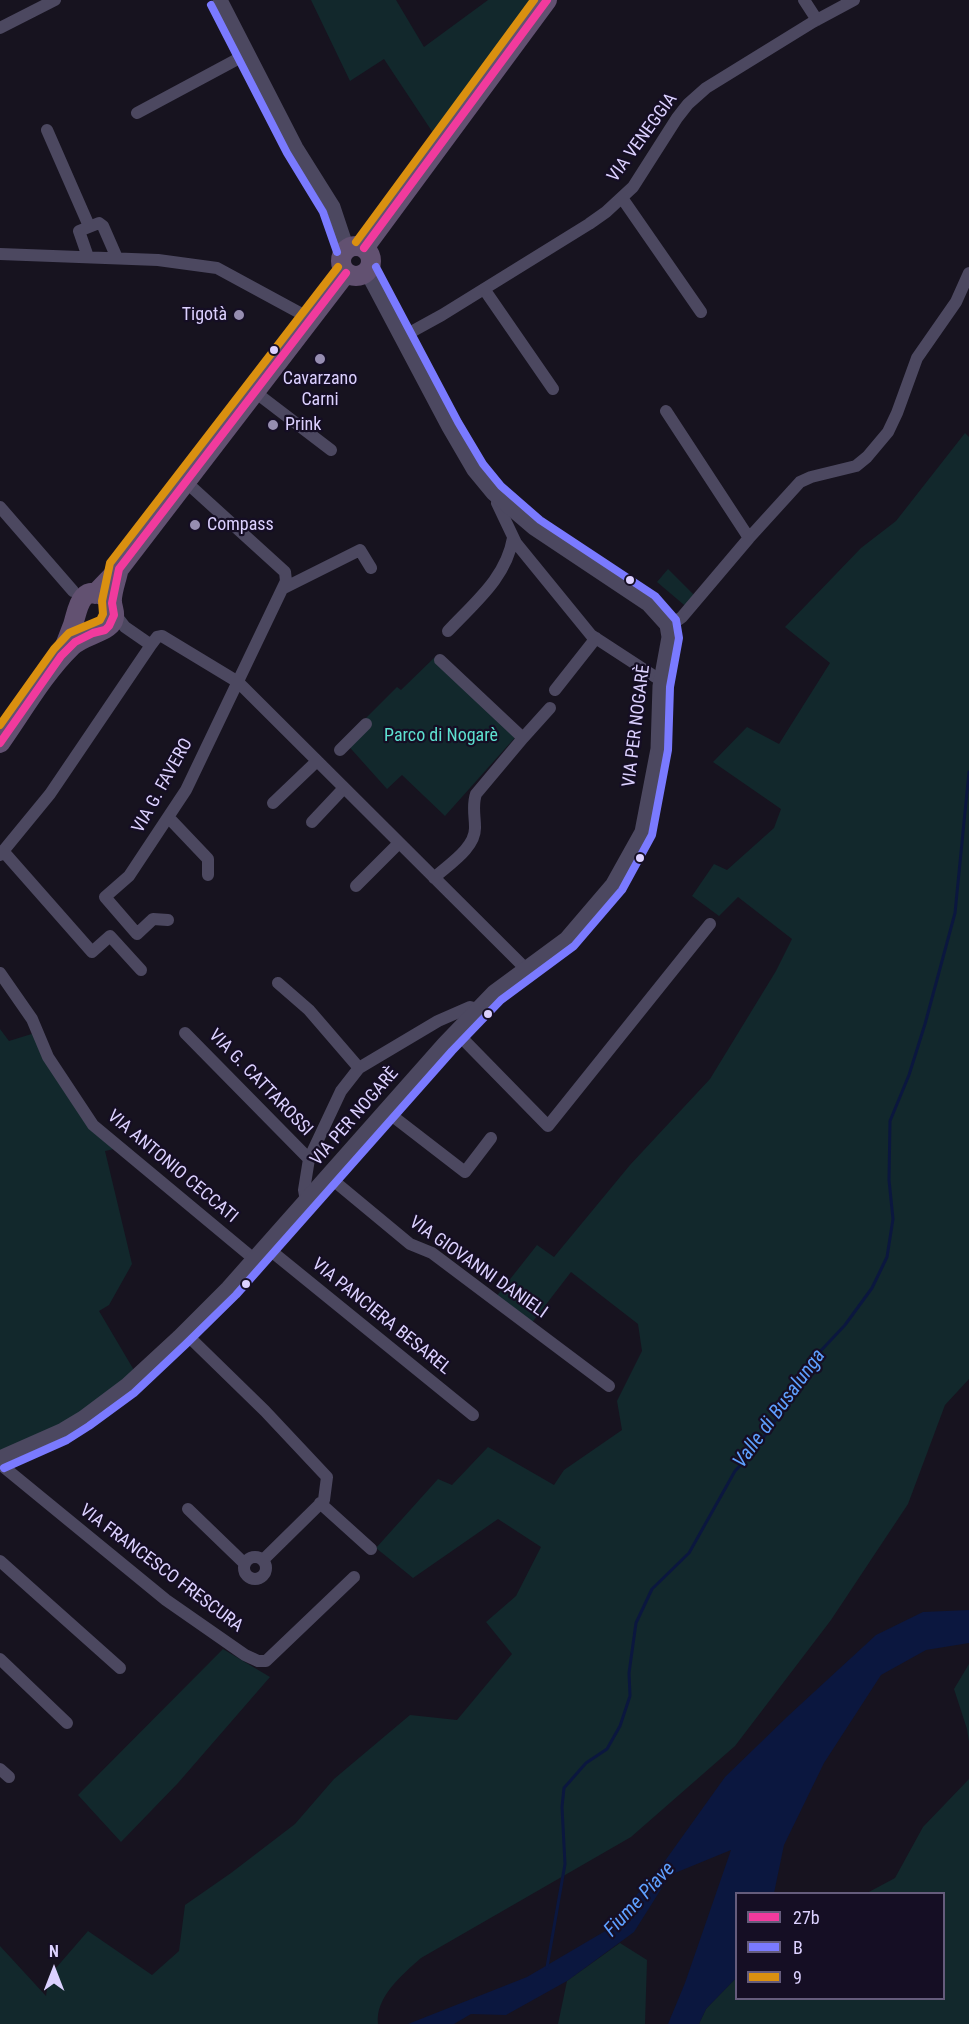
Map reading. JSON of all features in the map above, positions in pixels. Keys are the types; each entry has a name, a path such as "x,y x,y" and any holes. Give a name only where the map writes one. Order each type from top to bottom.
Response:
{"main road":[{"path":"355,248 370,254 372,259 367,272 357,277 346,273 341,261 355,248 547,0"},
{"path":"0,743 61,656 108,616 119,569 346,273"},
{"path":"61,656 78,603 83,598 108,616"},
{"path":"75,616 82,628 108,616"}],"street":[{"path":"0,28 55,0"},
{"path":"220,0 296,148 333,207 355,248"},
{"path":"804,0 817,20"},
{"name":"VIA VENEGGIA","path":"402,337 589,224 622,198 642,175 688,104 706,88 854,0"},
{"path":"137,113 247,54"},
{"path":"47,130 89,226"},
{"path":"622,198 701,312"},
{"path":"88,257 79,232 81,229 98,223 102,224 117,258"},
{"path":"0,254 158,260 217,268 311,319"},
{"path":"367,272 474,470 499,499 534,528 648,604 668,628 682,617 796,486 811,477 856,466 867,457 888,432 917,358 956,302 969,273"},
{"path":"484,289 553,390"},
{"path":"255,392 331,450"},
{"path":"666,411 749,538"},
{"path":"186,482 285,572 284,588"},
{"path":"499,499 497,503 513,538 591,635 660,680"},
{"path":"0,507 73,591"},
{"path":"448,631 499,577 510,555 513,538"},
{"path":"284,588 360,550 371,568"},
{"name":"VIA G. FAVERO","path":"168,920 153,919 137,934 105,897 129,876 186,790 284,588"},
{"path":"108,616 151,645"},
{"name":"VIA PER NOGARÈ","path":"0,1458 63,1430 128,1385 228,1288 494,992 566,939 613,884 640,836 658,749 660,680 668,628"},
{"path":"141,970 110,936 92,952 2,853 50,794 151,645 162,636 238,682 526,969"},
{"path":"555,690 596,638"},
{"path":"440,660 524,738"},
{"path":"434,878 473,840 475,830 473,802 476,794 550,708"},
{"path":"340,750 366,724"},
{"path":"273,803 317,761"},
{"path":"312,822 344,788"},
{"path":"169,818 208,860 208,874"},
{"path":"356,886 399,843"},
{"path":"456,1032 548,1126 710,924"},
{"name":"VIA ANTONIO CECCATI","path":"0,973 32,1019 48,1057 93,1125 254,1258"},
{"name":"VIA PER NOGARÈ","path":"278,983 309,1010 359,1068"},
{"name":"VIA PER NOGARÈ","path":"306,1201 304,1190 309,1159 341,1091 359,1068 438,1021 471,1007 478,1009"},
{"name":"VIA G. CATTAROSSI","path":"185,1033 309,1159"},
{"path":"386,1111 465,1172 491,1138"},
{"name":"VIA GIOVANNI DANIELI","path":"328,1176 410,1244 432,1253 609,1386"},
{"name":"VIA PANCIERA BESAREL","path":"265,1246 473,1415"},
{"path":"184,1332 327,1477 324,1500 263,1560"},
{"name":"VIA FRANCESCO FRESCURA","path":"0,1464 166,1600 245,1655 258,1661 266,1661 354,1577"},
{"path":"320,1503 371,1549"},
{"path":"188,1509 245,1564"},
{"path":"253,1557 263,1560 266,1571 263,1576 252,1579 247,1576 244,1570 245,1564 253,1557"},
{"path":"0,1561 120,1668"},
{"path":"0,1659 67,1723"}],"green space":[{"path":"311,0 396,0 424,47 488,0 544,0 443,148 384,59 350,81"},
{"path":"965,433 969,437 969,1379 945,1405 908,1504 831,1620 735,1746 631,1837 421,1958 398,1979 385,1996 378,2014 378,2024 0,2024 0,1946 46,1996 49,1976 88,1931 152,1975 179,1951 185,1905 295,1824 334,1779 410,1715 457,1720 512,1654 486,1622 516,1596 541,1547 498,1519 413,1578 376,1548 438,1479 452,1485 488,1447 554,1485 564,1470 622,1430 617,1401 642,1351 638,1324 571,1272 531,1324 496,1297 537,1245 554,1257 630,1165 710,1079 776,971 792,939 738,897 719,916 692,896 714,864 727,870 774,828 781,809 713,762 747,727 779,744 830,663 785,627 861,548 896,521"},
{"path":"668,569 698,599 690,610 657,582"},
{"name":"Parco di Nogarè","path":"435,657 519,733 445,816 402,775 387,789 344,741 342,742 397,687 401,690"},
{"path":"0,1029 9,1041 38,1032 87,1114 119,1148 105,1151 132,1264 109,1305 99,1311 138,1377 88,1412 0,1454"},
{"path":"223,1649 270,1677 178,1783 121,1842 78,1795"},
{"path":"969,1664 969,1742 954,1689"},
{"path":"969,1779 969,2024 699,2024 706,2009 735,1979 735,2000 945,2000 945,1892 869,1892 895,1878 923,1827"},
{"path":"620,1943 647,1960 645,2024 558,2024 567,1981"}],"water":[{"name":"Fiume Piave","path":"969,1610 969,1643 926,1650 881,1675 824,1763 784,1845 774,1892 735,1892 735,1979 706,2009 699,2024 668,2024 685,1983 731,1850 670,1875 634,1932 567,1981 506,2015 471,2014 454,2024 408,2024 527,1977 607,1930 662,1865 725,1777 876,1635 923,1612"}],"waterway":[{"name":"Valle di Busalunga","path":"547,1967 565,1864 562,1807 564,1788 586,1763 607,1749 620,1726 630,1696 629,1673 636,1623 652,1589 689,1553 735,1471 755,1450 798,1387 814,1358 845,1325 872,1288 887,1257 893,1219 889,1180 890,1121 909,1075 925,1024 955,913 969,772"}],"transit line":[{"name":"9","path":"356,242 534,0"},
{"name":"27b","path":"364,248 547,0"},
{"name":"B","path":"211,5 287,153 323,212 337,252"},
{"name":"9","path":"0,725 54,649 69,633 100,620 103,614 102,601 110,563 338,267"},
{"name":"B","path":"4,1468 67,1440 89,1426 134,1393 186,1344 236,1295 452,1051 501,1000 574,946 622,890 652,835 668,750 670,687 679,638 676,620 655,596 540,520 501,486 483,464 458,422 376,267"},
{"name":"27b","path":"0,743 61,656 75,642 105,630 109,626 114,615 112,603 119,569 346,273"}],"place":[{"name":"Tigotà","path":"239,315"},
{"name":"Cavarzano Carni","path":"320,359"},
{"name":"Prink","path":"273,425"},
{"name":"Compass","path":"195,525"}]}
